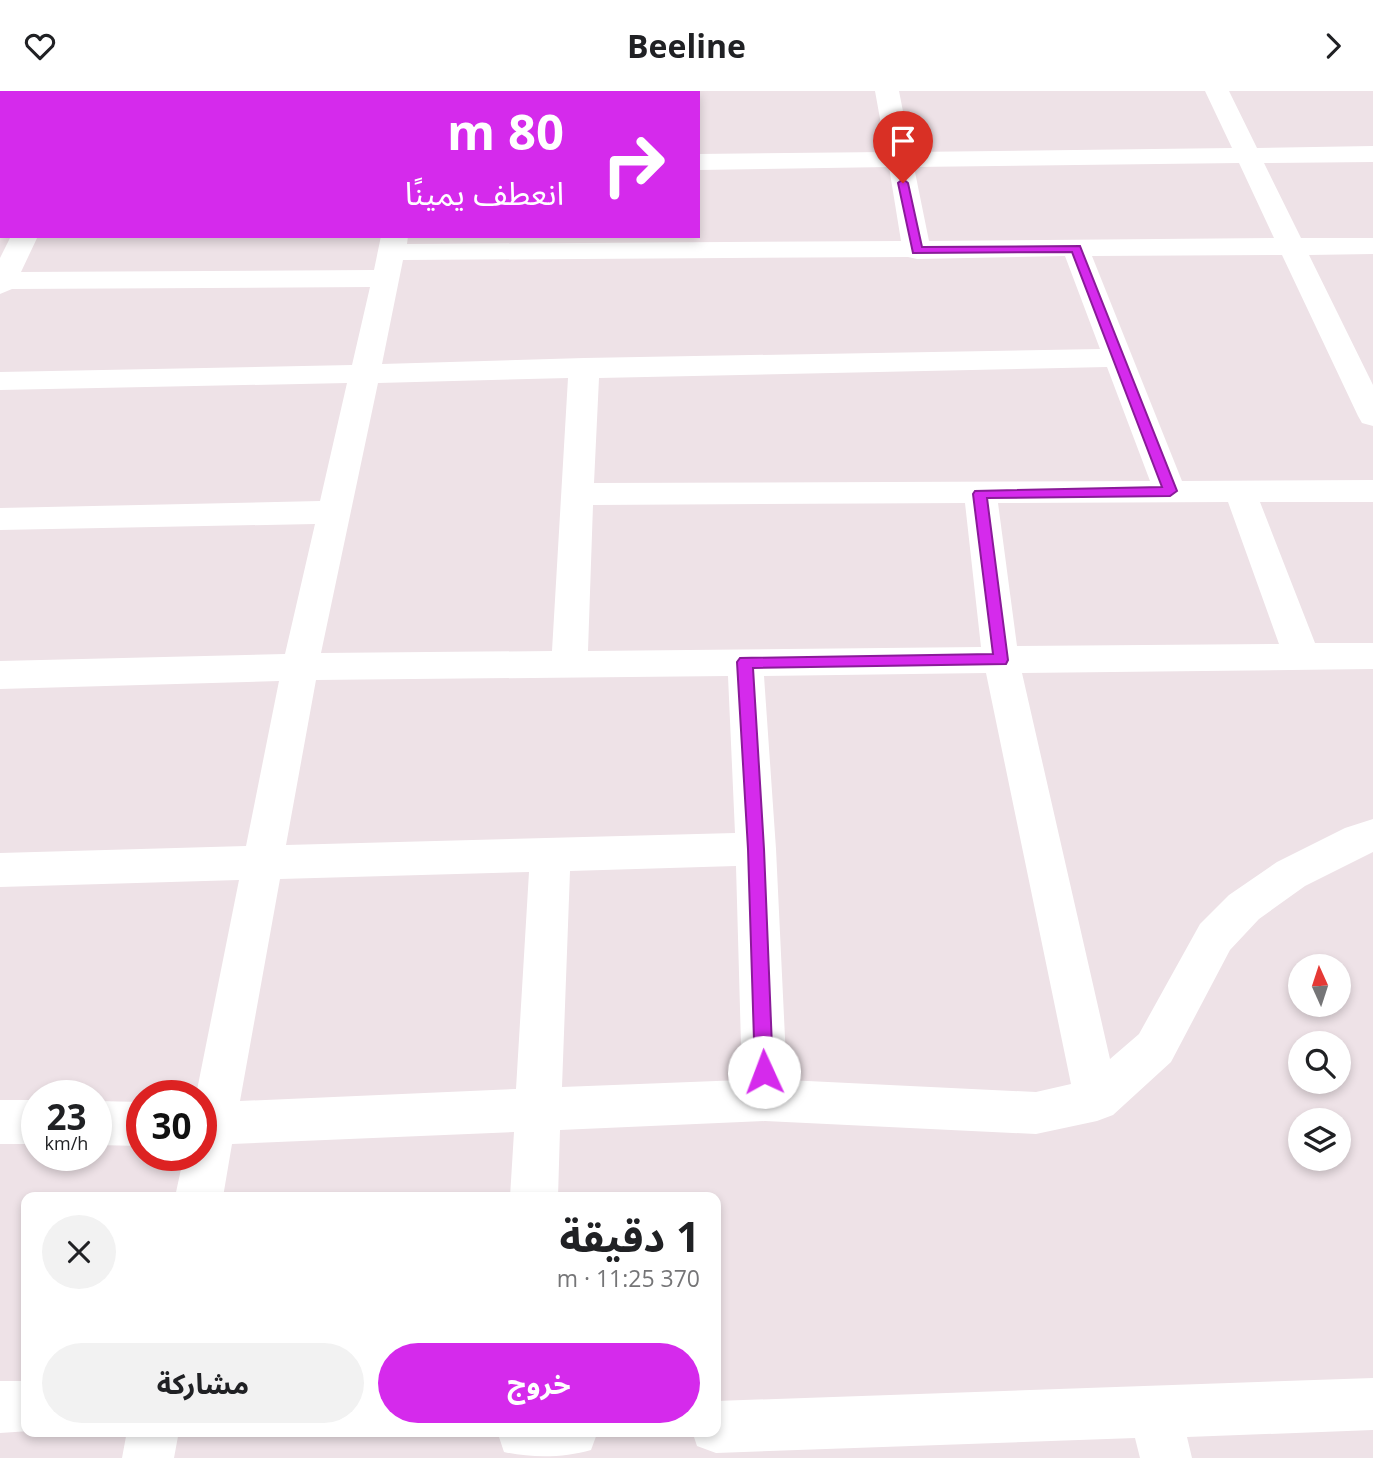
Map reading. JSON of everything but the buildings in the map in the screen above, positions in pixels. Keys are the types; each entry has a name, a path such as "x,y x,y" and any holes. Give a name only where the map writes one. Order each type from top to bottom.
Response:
{"street":[{"path":"887,91 917,251"},
{"path":"1217,91 1373,416"},
{"path":"700,162 1373,154"},
{"path":"1,283 24,238"},
{"path":"1,283 391,255 1373,246"},
{"path":"1076,249 1170,491"},
{"path":"216,1080 300,667 391,255"},
{"path":"0,381 1120,358"},
{"path":"569,664 584,367"},
{"path":"577,494 1373,491"},
{"path":"1240,492 1302,657"},
{"path":"979,494 1001,660 1097,1100"},
{"path":"0,519 335,512"},
{"path":"0,675 300,667 1373,656"},
{"path":"745,662 756,849 765,1100"},
{"path":"217,1124 765,1100 1036,1113 1097,1100 1155,1048 1214,937 1244,907 1291,874 1359,839 1373,835"},
{"path":"0,870 756,849"},
{"path":"534,1192 550,855"},
{"path":"0,1122 21,1122"},
{"path":"200,1192 202,1171"},
{"path":"721,1427 1160,1435 1373,1405"},
{"path":"0,1408 21,1407"},
{"path":"148,1458 152,1437"}],"route":[{"path":"764,1072 756,849 745,662 1001,660 979,494 1170,491 1076,249 917,251 903,183"}]}
